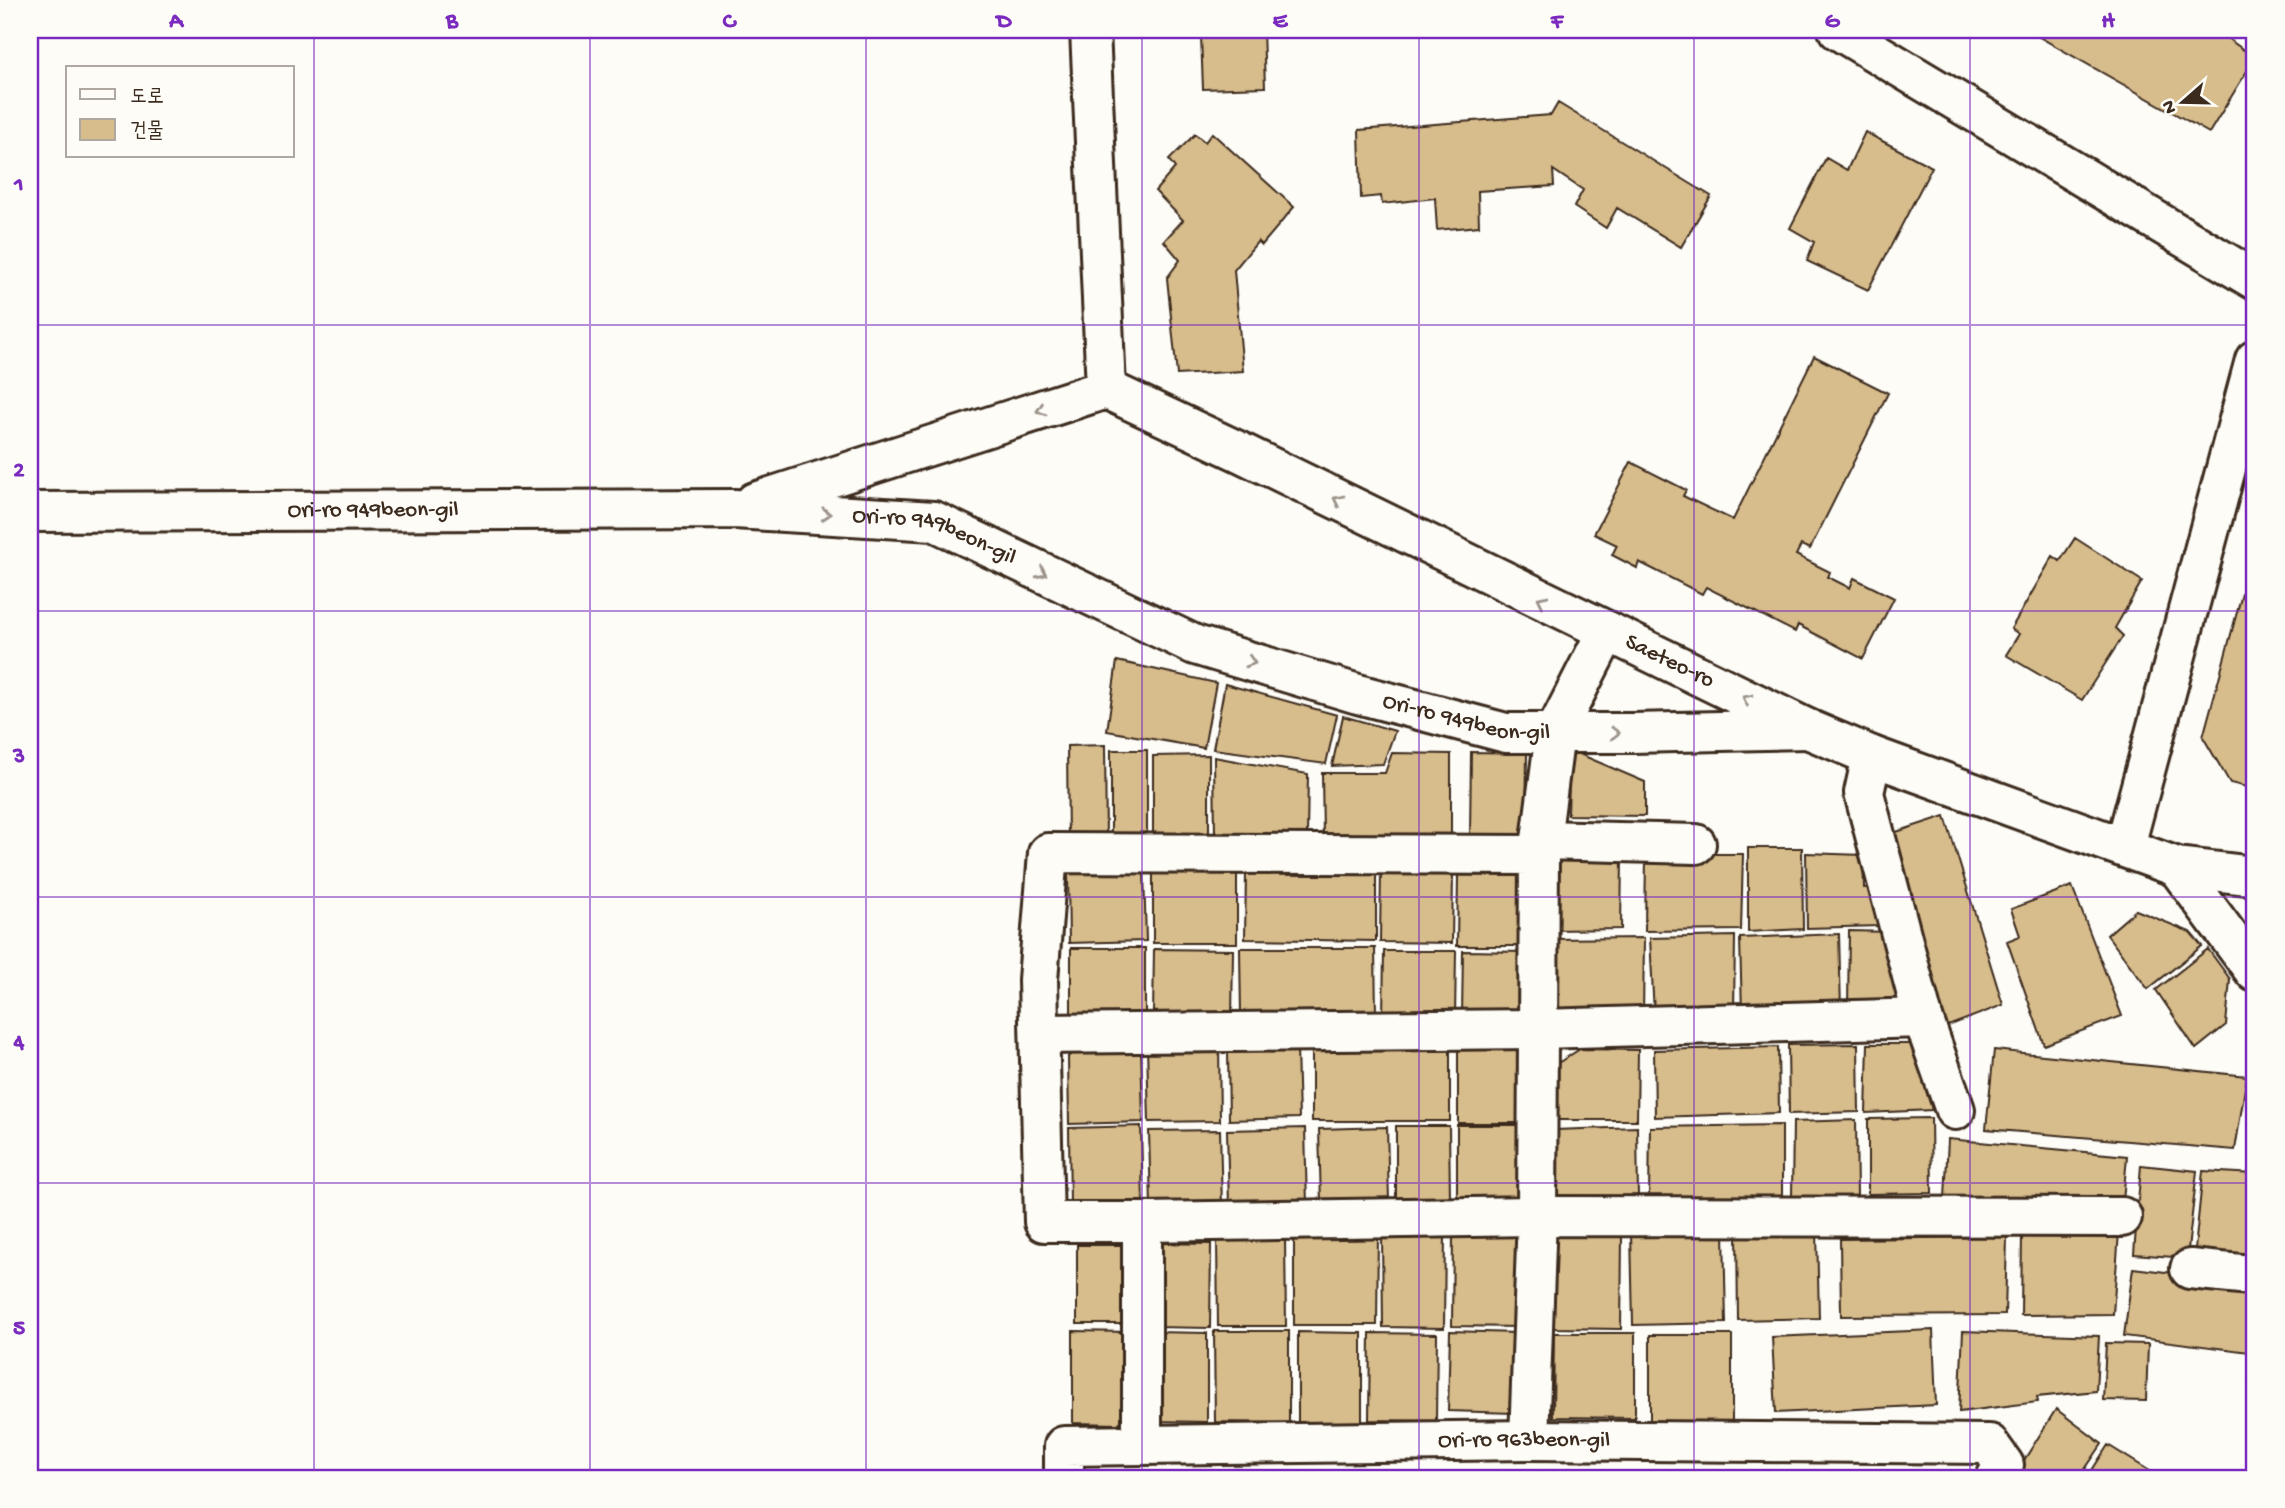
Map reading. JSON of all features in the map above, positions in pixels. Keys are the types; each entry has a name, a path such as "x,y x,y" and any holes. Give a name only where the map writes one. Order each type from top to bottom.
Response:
{"street":[{"path":"734,509 1106,389 1090,30"},
{"path":"1838,30 2255,280"},
{"path":"2124,846 2255,360"},
{"name":"Saeteo-ro","path":"1106,389 1808,729 1872,756 2177,867 2255,876"},
{"name":"Ori-ro 949beon-gil","path":"30,512 734,509 934,521 1195,645 1357,694 1506,733 1808,729"},
{"path":"1529,1440 1537,1216 1541,848 1555,733 1607,631"},
{"path":"1668,732 1687,722 1700,707 1703,694 1701,677"},
{"path":"1872,756 1864,793 1923,1018 1955,1110"},
{"path":"1696,844 1048,853 1038,980 1044,1222 1537,1216 2122,1217"},
{"path":"2177,867 2255,972"},
{"path":"1040,1034 1540,1029 1923,1018"},
{"path":"1142,1222 1142,1444"},
{"path":"2190,1269 2251,1275 2255,1272"},
{"name":"Ori-ro 963beon-gil","path":"1064,1478 1064,1446 1529,1440 1989,1444 2000,1471"}],"building":[{"path":"1158,30 1263,30 1265,87 1203,89 1201,36 1159,37"},
{"path":"2027,30 2222,30 2220,33 2255,58 2209,133"},
{"path":"1558,103 1711,196 1681,247 1617,208 1606,228 1574,207 1583,190 1553,170 1554,186 1478,191 1479,226 1437,230 1435,198 1382,204 1381,196 1361,198 1359,130 1551,115"},
{"path":"1865,132 1932,167 1868,290 1807,261 1814,242 1790,228 1826,158 1847,170"},
{"path":"1212,133 1294,207 1262,245 1258,241 1234,270 1243,371 1177,375 1167,278 1180,260 1164,241 1183,220 1155,191 1175,168 1169,160 1195,134 1205,142"},
{"path":"1814,356 1888,393 1810,549 1801,545 1796,555 1830,572 1828,577 1850,588 1854,578 1894,598 1863,659 1798,625 1795,632 1706,587 1702,594 1639,562 1637,568 1612,555 1617,545 1594,534 1631,462 1686,490 1683,496 1733,520"},
{"path":"2075,538 2142,581 2115,628 2123,636 2082,700 2006,655 2019,634 2011,629 2053,556 2060,561"},
{"path":"2255,546 2255,789 2230,783 2203,737"},
{"path":"1117,661 1216,683 1204,748 1107,731"},
{"path":"1225,684 1337,715 1326,764 1213,749"},
{"path":"1343,716 1395,731 1383,764 1332,766"},
{"path":"1105,745 1106,841 1068,841 1067,746"},
{"path":"1111,750 1147,750 1147,840 1111,840"},
{"path":"1570,750 1645,782 1645,816 1568,815"},
{"path":"1471,752 1527,753 1526,837 1470,836"},
{"path":"1392,753 1451,754 1451,836 1323,836 1322,773 1385,773"},
{"path":"1209,755 1209,840 1153,840 1153,756"},
{"path":"1214,757 1308,774 1307,836 1215,836"},
{"path":"1945,816 2003,1005 1943,1028 1884,836"},
{"path":"1748,848 1802,848 1803,929 1748,932"},
{"path":"1806,853 1863,855 1864,888 1878,887 1879,926 1807,928"},
{"path":"1646,854 1743,854 1741,930 1645,931"},
{"path":"1552,858 1622,858 1621,929 1552,930"},
{"path":"1381,870 1453,871 1452,943 1380,942"},
{"path":"1144,871 1146,941 1069,943 1068,873"},
{"path":"1153,871 1237,871 1237,943 1153,943"},
{"path":"1246,872 1376,874 1376,941 1245,939"},
{"path":"1458,875 1519,876 1530,886 1529,946 1457,946"},
{"path":"2072,886 2122,1016 2044,1045 2007,941 2020,936 2011,909"},
{"path":"2136,910 2190,932 2202,946 2148,989 2107,935"},
{"path":"1849,931 1891,932 1907,1000 1848,1008"},
{"path":"1839,934 1841,1010 1742,1013 1740,938"},
{"path":"1735,936 1734,1012 1654,1014 1650,938"},
{"path":"1644,938 1643,1017 1566,1020 1552,1005 1551,939"},
{"path":"1071,948 1145,948 1145,1020 1071,1020"},
{"path":"1240,948 1375,948 1376,1015 1241,1015"},
{"path":"1154,949 1233,950 1232,1018 1153,1017"},
{"path":"2208,949 2230,979 2226,1025 2196,1049 2156,990"},
{"path":"1384,951 1456,951 1455,1018 1383,1017"},
{"path":"1463,951 1524,952 1523,1019 1462,1018"},
{"path":"1219,1044 1220,1121 1149,1122 1147,1046"},
{"path":"1458,1044 1514,1044 1522,1056 1522,1123 1458,1123"},
{"path":"1858,1044 1859,1112 1789,1114 1788,1045"},
{"path":"1868,1044 1912,1044 1932,1110 1866,1113"},
{"path":"1141,1047 1143,1122 1069,1124 1068,1057 1076,1049"},
{"path":"1778,1047 1779,1113 1655,1117 1654,1050"},
{"path":"1297,1048 1299,1118 1229,1120 1228,1051"},
{"path":"1312,1049 1450,1050 1450,1121 1312,1121"},
{"path":"1580,1049 1638,1050 1637,1120 1558,1120 1558,1063"},
{"path":"1994,1050 2247,1076 2235,1150 1986,1129"},
{"path":"1931,1118 1932,1193 1868,1194 1868,1119"},
{"path":"1856,1120 1857,1196 1792,1197 1793,1122"},
{"path":"1457,1125 1520,1125 1520,1200 1457,1200"},
{"path":"1782,1125 1782,1196 1649,1198 1650,1127"},
{"path":"1141,1126 1143,1205 1070,1207 1069,1128"},
{"path":"1396,1126 1449,1126 1450,1200 1396,1200"},
{"path":"1387,1127 1389,1201 1321,1203 1319,1129"},
{"path":"1637,1127 1638,1198 1553,1200 1555,1130"},
{"path":"1305,1128 1307,1205 1229,1206 1227,1130"},
{"path":"1220,1130 1222,1206 1151,1207 1149,1131"},
{"path":"1948,1139 2127,1156 2123,1201 1945,1198"},
{"path":"2141,1165 2197,1171 2187,1258 2134,1254"},
{"path":"2203,1171 2255,1174 2255,1251 2231,1263 2194,1259"},
{"path":"1724,1230 1726,1323 1633,1325 1631,1232"},
{"path":"1817,1230 1819,1318 1738,1320 1737,1232"},
{"path":"2022,1232 2119,1232 2113,1314 2021,1315"},
{"path":"1294,1233 1378,1233 1377,1325 1294,1325"},
{"path":"1382,1233 1445,1234 1444,1328 1383,1327"},
{"path":"1453,1235 1521,1235 1520,1327 1452,1326"},
{"path":"1553,1235 1622,1236 1621,1329 1553,1328"},
{"path":"2007,1237 2005,1315 1841,1316 1840,1239"},
{"path":"1217,1238 1285,1238 1286,1326 1218,1326"},
{"path":"1155,1243 1211,1244 1210,1328 1153,1327"},
{"path":"1077,1245 1129,1245 1131,1324 1077,1324"},
{"path":"2133,1268 2255,1283 2249,1352 2124,1336"},
{"path":"1933,1330 1936,1405 1776,1413 1772,1337"},
{"path":"1073,1331 1130,1332 1130,1412 1118,1424 1073,1423"},
{"path":"1214,1331 1289,1331 1289,1423 1215,1422"},
{"path":"1450,1331 1516,1333 1514,1413 1448,1411"},
{"path":"1963,1331 2099,1336 2096,1391 2037,1397 2038,1402 1959,1412"},
{"path":"1153,1332 1207,1333 1207,1422 1152,1421"},
{"path":"1298,1332 1362,1333 1362,1422 1298,1422"},
{"path":"1370,1333 1437,1334 1436,1421 1369,1420"},
{"path":"1554,1333 1635,1333 1635,1418 1553,1417"},
{"path":"1650,1335 1732,1335 1732,1423 1650,1423"},
{"path":"2106,1343 2148,1344 2146,1401 2103,1400"},
{"path":"2255,1384 2255,1430 2249,1385"},
{"path":"2056,1409 2102,1444 2079,1478 2013,1478"},
{"path":"2108,1445 2161,1478 2087,1478"},
{"path":"1656,1472 1761,1472 1761,1478 1656,1478"},
{"path":"1127,1473 1225,1473 1225,1478 1127,1478"}]}
